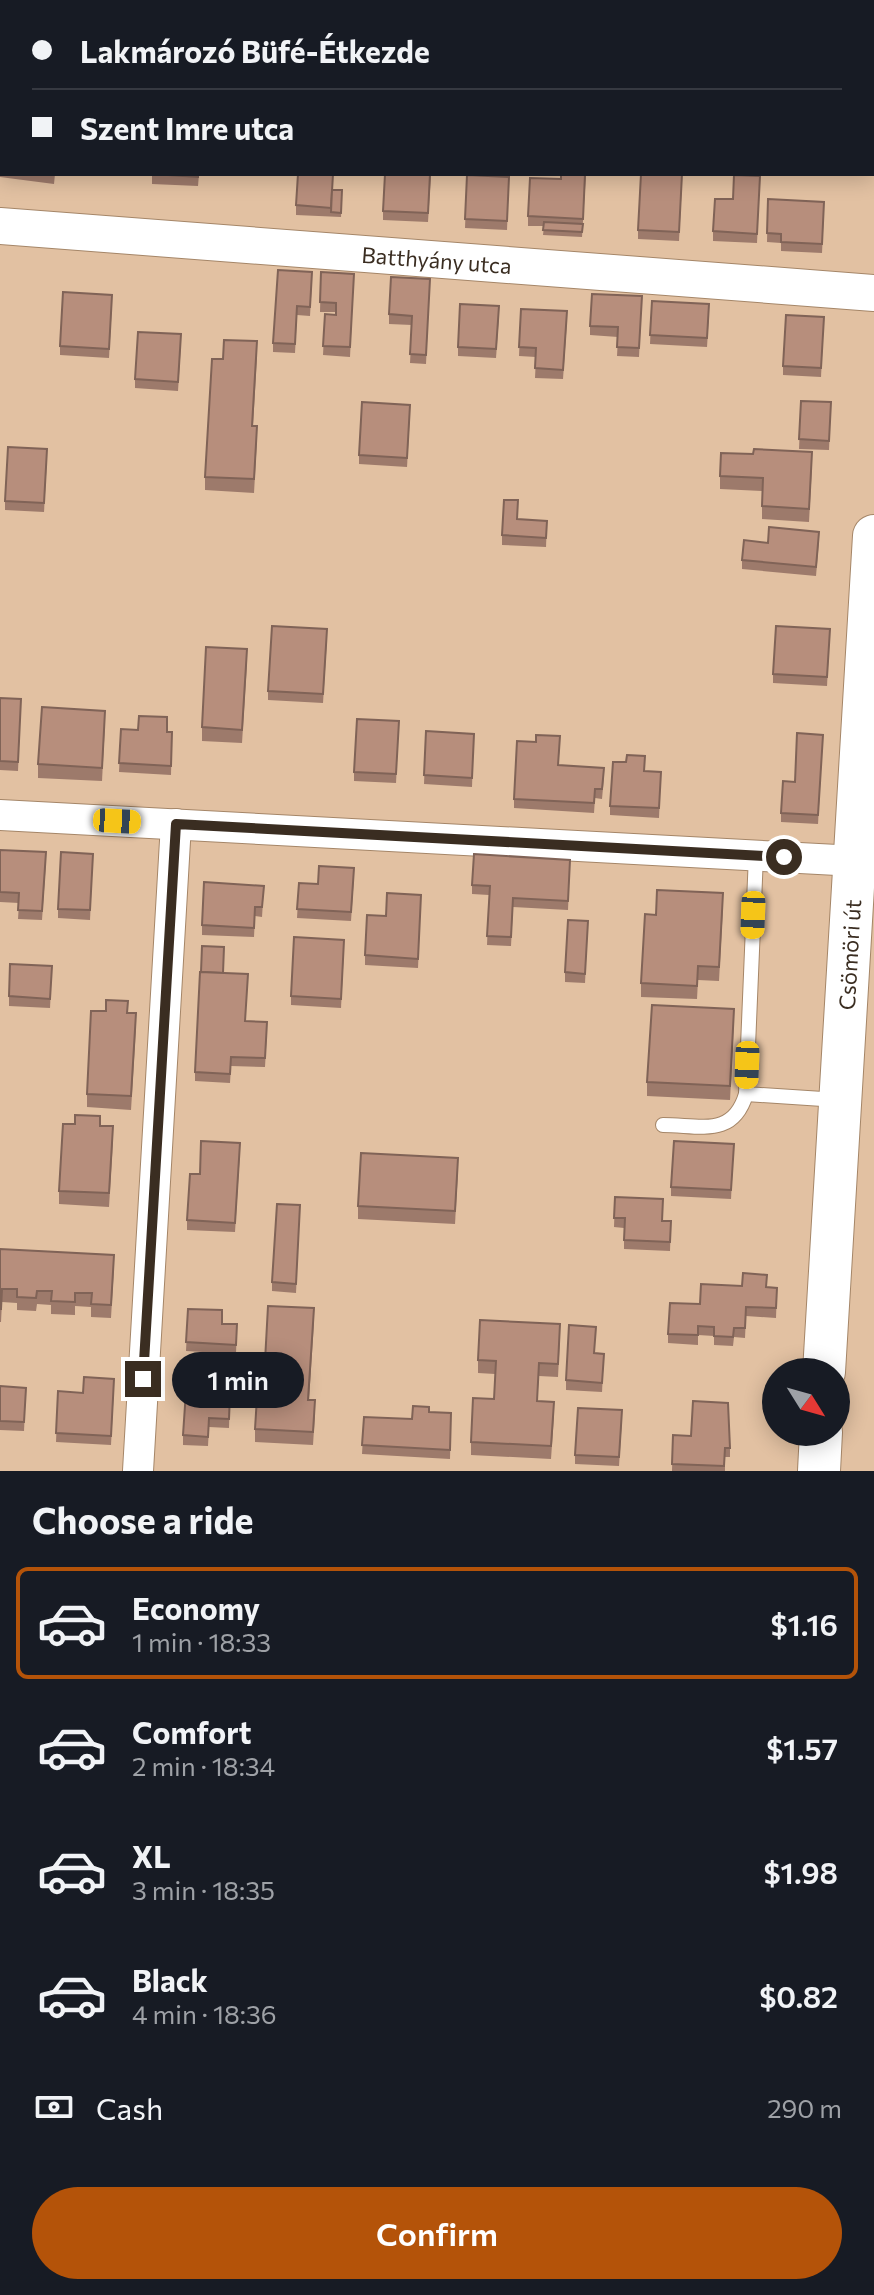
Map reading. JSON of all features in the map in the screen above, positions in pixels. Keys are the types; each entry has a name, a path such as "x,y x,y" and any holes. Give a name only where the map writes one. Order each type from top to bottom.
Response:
{"main road":[{"name":"Csömöri út","path":"825,1358 838,1100 865,861 874,536"},
{"path":"819,1471 820,1446"}],"street":[{"name":"Batthyány utca","path":"0,226 874,293"},
{"path":"0,815 865,861"},
{"path":"138,1471 176,824"}],"lane":[{"path":"663,1125 723,1125 741,1111 746,1094 756,855"},
{"path":"746,1094 838,1100"}],"building":[{"path":"298,176 333,176 331,208 296,205"},
{"path":"385,176 430,176 428,213 383,211"},
{"path":"467,176 509,177 507,221 465,219"},
{"path":"561,176 585,176 583,219 528,216 530,178 561,179"},
{"path":"641,176 682,176 679,232 638,230"},
{"path":"734,176 760,176 757,234 713,231 715,199 733,199"},
{"path":"332,190 342,190 341,213 331,212"},
{"path":"768,199 824,202 822,244 781,242 781,234 767,233"},
{"path":"544,222 583,224 582,232 543,230"},
{"path":"278,270 312,272 310,307 297,306 295,344 273,343"},
{"path":"321,272 354,274 350,347 323,346 325,314 336,315 336,303 320,302"},
{"path":"391,277 430,279 426,355 410,354 412,316 389,314"},
{"path":"63,292 112,295 109,349 60,346"},
{"path":"592,294 642,296 639,348 617,347 618,327 590,326"},
{"path":"652,301 709,304 707,338 650,335"},
{"path":"460,304 499,306 496,349 458,347"},
{"path":"521,309 567,311 563,370 535,368 536,348 519,347"},
{"path":"786,315 824,317 821,368 783,366"},
{"path":"138,332 181,334 178,382 135,379"},
{"path":"224,340 257,341 252,426 257,426 254,479 205,477 212,359 223,359"},
{"path":"801,401 831,402 829,441 799,439"},
{"path":"362,402 410,405 407,458 359,455"},
{"path":"8,447 47,449 44,503 5,501"},
{"path":"754,449 812,452 809,509 762,506 763,478 720,476 721,453 753,454"},
{"path":"504,500 518,500 517,519 547,521 546,538 502,535"},
{"path":"769,527 819,532 816,567 742,560 744,540 768,543"},
{"path":"272,626 327,629 323,694 268,691"},
{"path":"776,626 830,629 827,677 773,674"},
{"path":"206,647 247,649 242,730 202,727"},
{"path":"0,698 21,699 18,762 0,761"},
{"path":"42,707 105,711 102,768 38,764"},
{"path":"139,716 167,717 167,732 172,732 171,766 119,763 121,729 138,730"},
{"path":"357,719 399,721 396,774 354,772"},
{"path":"426,731 474,734 472,778 424,775"},
{"path":"797,733 823,735 818,815 781,813 783,781 795,782"},
{"path":"536,735 560,736 558,765 604,768 602,789 595,789 594,803 514,799 517,741 536,742"},
{"path":"627,755 645,756 644,771 661,772 659,808 610,806 613,762 626,762"},
{"path":"0,850 46,852 42,911 18,910 19,893 0,892"},
{"path":"61,852 93,854 90,910 58,909"},
{"path":"474,854 570,860 568,901 513,898 511,937 487,936 490,886 472,885"},
{"path":"319,866 354,868 351,912 297,909 299,883 318,884"},
{"path":"204,882 264,886 262,907 255,907 254,928 202,925"},
{"path":"657,890 723,893 719,967 698,966 697,986 641,983 645,914 656,915"},
{"path":"387,893 421,895 418,959 365,955 367,915 386,916"},
{"path":"568,920 588,921 585,974 565,972"},
{"path":"294,937 344,940 341,999 291,996"},
{"path":"202,946 224,947 223,973 201,972"},
{"path":"10,964 52,966 50,999 9,996"},
{"path":"200,972 248,974 245,1021 267,1022 265,1058 231,1057 230,1074 195,1072"},
{"path":"106,1000 128,1001 127,1013 136,1013 131,1096 87,1094 91,1011 106,1011"},
{"path":"652,1005 734,1009 730,1086 647,1082"},
{"path":"75,1115 100,1116 100,1126 113,1126 109,1193 59,1191 63,1124 75,1124"},
{"path":"201,1141 240,1143 235,1223 187,1220 190,1174 200,1174"},
{"path":"674,1141 734,1144 731,1190 671,1187"},
{"path":"361,1153 458,1158 455,1211 358,1206"},
{"path":"615,1197 663,1199 662,1221 671,1221 670,1242 624,1240 625,1218 614,1218"},
{"path":"277,1204 300,1205 296,1284 272,1282"},
{"path":"0,1249 114,1255 111,1305 91,1304 92,1293 75,1293 75,1302 51,1301 52,1291 37,1291 36,1298 17,1297 17,1289 2,1289 0,1309"},
{"path":"743,1273 767,1275 766,1287 777,1288 776,1308 746,1307 745,1328 734,1328 733,1337 714,1336 714,1327 698,1326 698,1335 668,1334 670,1303 700,1304 701,1284 742,1286"},
{"path":"268,1306 314,1308 308,1400 315,1400 313,1432 255,1429 257,1397 263,1398"},
{"path":"188,1309 222,1310 222,1324 237,1324 236,1345 186,1342"},
{"path":"480,1320 560,1324 558,1364 539,1363 537,1401 554,1402 551,1446 471,1442 473,1398 494,1399 496,1361 478,1360"},
{"path":"569,1325 596,1327 594,1353 604,1354 602,1383 566,1380"},
{"path":"84,1377 114,1379 111,1436 56,1433 58,1391 83,1393"},
{"path":"0,1386 26,1388 24,1422 0,1421"},
{"path":"186,1391 230,1394 229,1419 209,1418 208,1437 183,1435"},
{"path":"693,1401 728,1403 730,1448 725,1448 724,1466 672,1464 673,1435 691,1436"},
{"path":"413,1406 429,1407 429,1412 451,1413 450,1450 362,1445 364,1417 412,1419"},
{"path":"578,1408 622,1410 619,1457 575,1455"}],"route":[{"path":"143,1379 176,824 784,857"}]}
